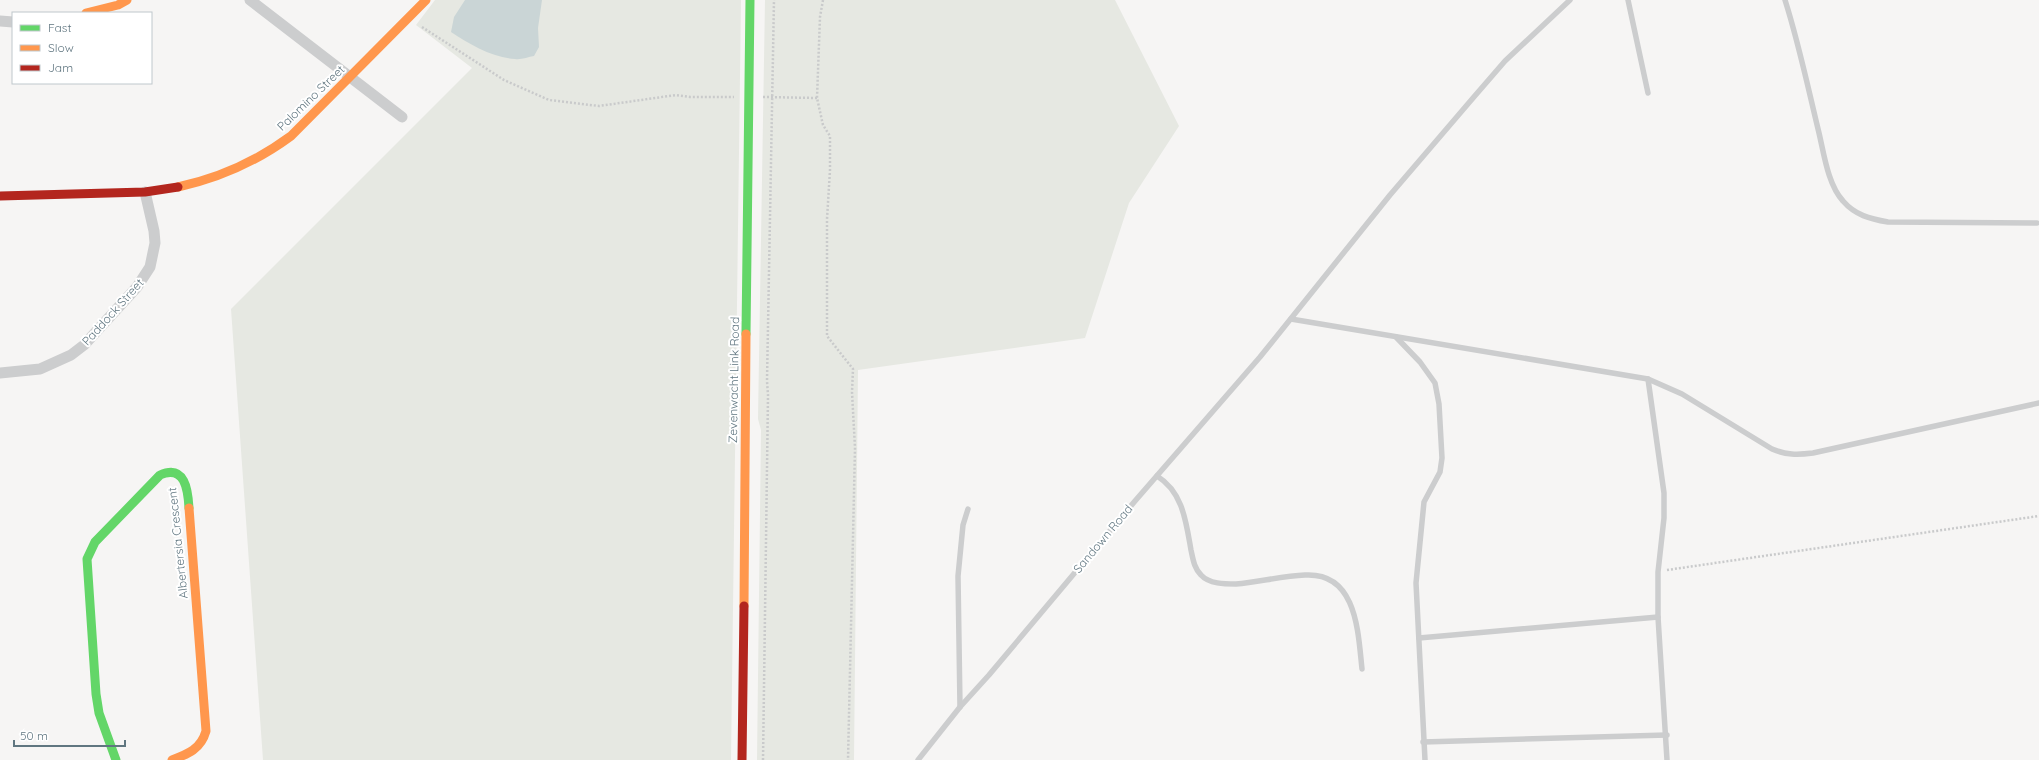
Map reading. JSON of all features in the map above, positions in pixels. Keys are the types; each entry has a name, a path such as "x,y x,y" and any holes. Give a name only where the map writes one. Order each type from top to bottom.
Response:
{"street":[{"path":"90,12 118,5 128,0"},
{"path":"250,0 402,117"},
{"name":"Palomino Street","path":"0,196 145,192 205,180 253,160 290,136 328,101 350,77 410,20 426,0"},
{"name":"Zevenwacht Link Road","path":"742,760 750,0"},
{"path":"0,22 12,22"},
{"name":"Paddock Street","path":"0,372 40,369 71,355 84,345 137,287 150,267 155,243 154,231 145,192"},
{"name":"Albertersia Crescent","path":"116,760 99,713 96,694 87,559 95,542 160,475 167,472 180,475 185,481 188,492 206,730 203,742 199,748 172,760"}],"lane":[{"name":"Sandown Road","path":"918,760 960,707 989,675 1291,319 1390,195 1505,61 1570,0"},
{"path":"1628,0 1648,93"},
{"path":"1785,0 1796,32 1829,174 1842,200 1857,214 1873,220 1888,222 2037,223"},
{"path":"1291,319 1648,379 1682,394 1772,449 1784,454 1796,455 1878,439 2039,403"},
{"path":"1396,337 1420,362 1435,383 1439,404 1442,458 1440,472 1424,502 1416,583 1424,760"},
{"path":"1648,379 1664,493 1664,518 1658,572 1658,617 1667,735 1667,760"},
{"path":"1157,476 1166,482 1180,502 1195,566 1202,576 1214,582 1229,584 1306,575 1321,576 1333,580 1342,589 1352,606 1358,630 1362,669"},
{"path":"960,707 958,576 963,525 968,509"},
{"path":"1418,638 1658,617"},
{"path":"1423,742 1667,735"}],"path":[{"path":"763,760 768,395 767,373 774,0"},
{"path":"823,0 820,17 817,98 823,125 830,136 830,170 827,219 827,336 853,369 852,392 855,448 848,760"},
{"path":"410,20 504,80 549,100 599,106 676,95 690,97 748,96 817,98"},
{"path":"1658,572 2039,516"}],"shaded area":[{"path":"435,0 741,0 731,760 263,760 231,309 472,68 416,25"},
{"path":"465,0 542,0 538,28 539,47 534,56 517,59 498,56 473,46 451,32 454,17"},
{"path":"765,0 1115,0 1179,126 1129,203 1085,338 858,370 854,760 757,760 761,430 758,419"}],"traffic: fast":[{"path":"746,334 750,0"},
{"path":"116,760 99,713 96,694 87,559 95,542 160,475 175,473 180,476 184,481 188,494 189,508"}],"traffic: slow":[{"path":"90,12 118,5 127,0"},
{"path":"178,187 209,179 238,168 291,136 426,0"},
{"path":"744,606 746,334"},
{"path":"172,760 197,747 206,731 189,508"}],"traffic: jam":[{"path":"0,196 145,192 178,187"},
{"path":"742,760 744,606"}]}
